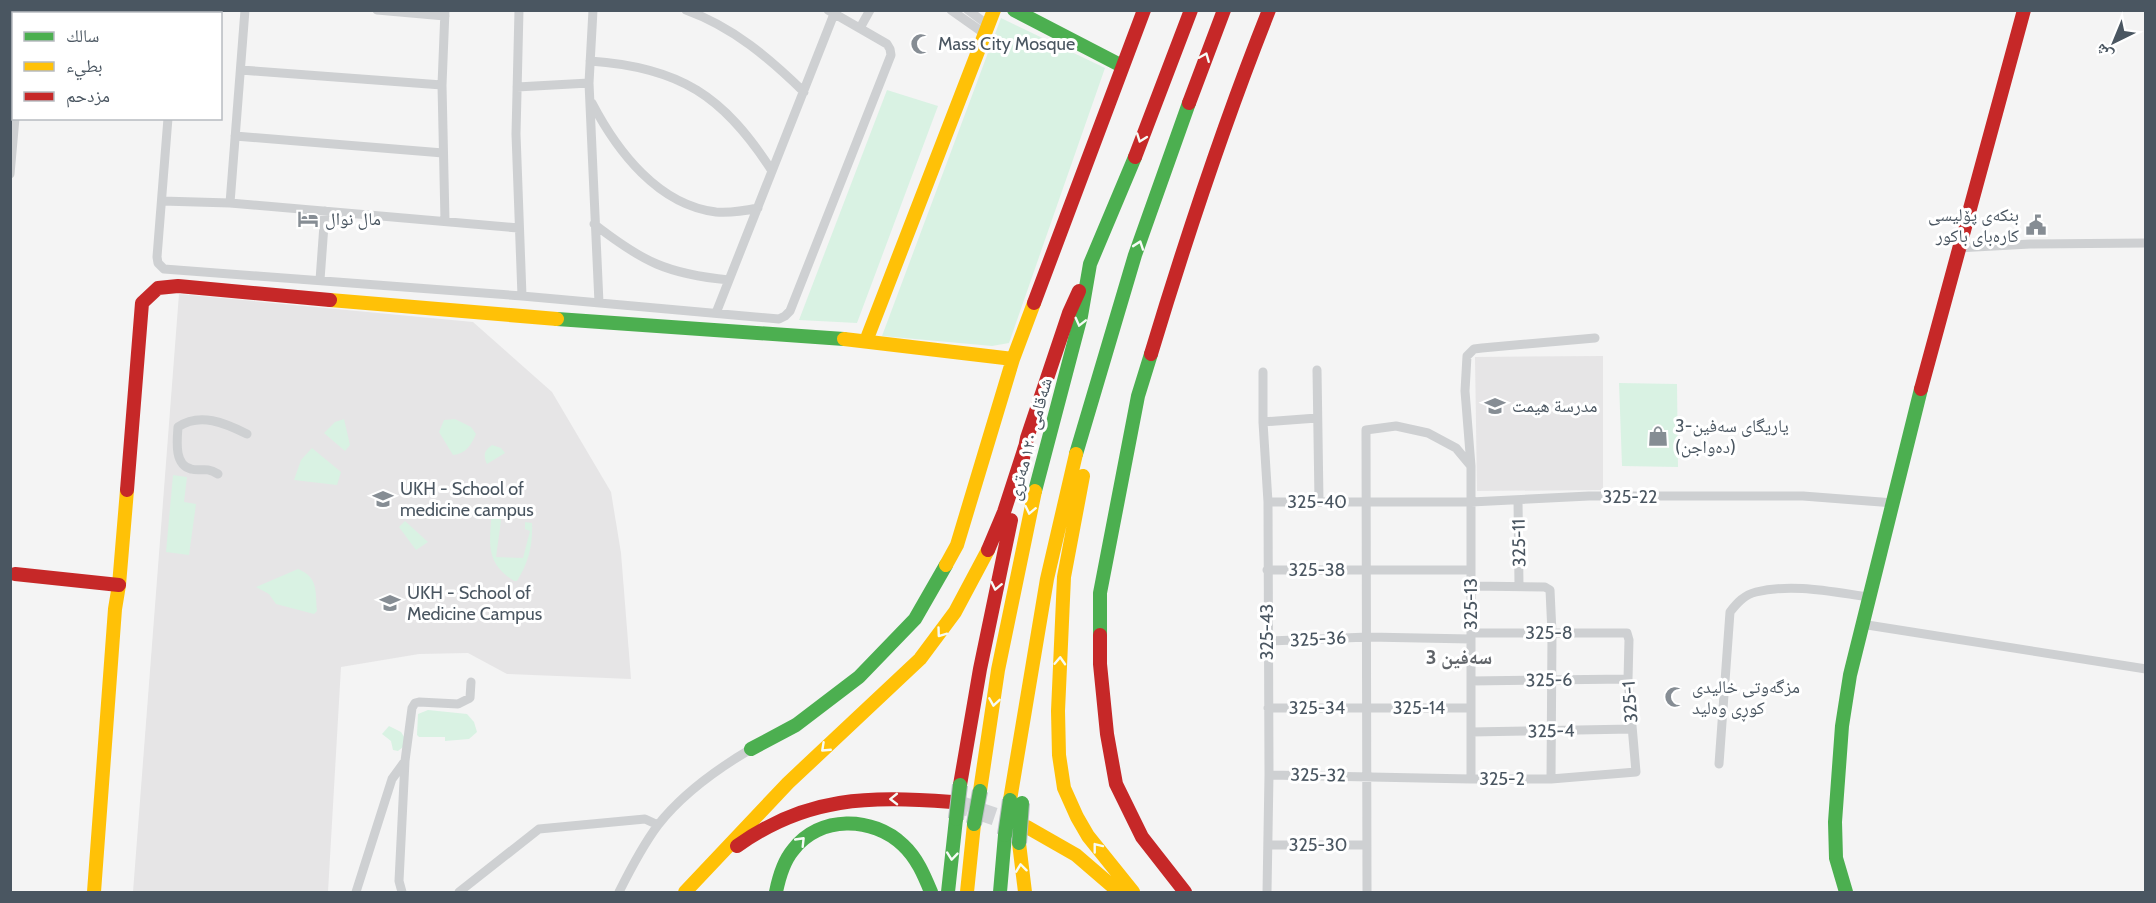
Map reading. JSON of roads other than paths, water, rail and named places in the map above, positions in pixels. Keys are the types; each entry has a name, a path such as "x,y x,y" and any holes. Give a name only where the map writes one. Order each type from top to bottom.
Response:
{"main road":[{"path":"866,341 994,10"},
{"path":"1014,10 1122,66"},
{"path":"751,749 796,725 859,677 915,619 957,545 1013,359 1144,10"},
{"name":"شەقامی ١٢٠ مەتری","path":"967,892 974,824 998,670 1031,505 1081,316 1090,264 1126,180 1191,10"},
{"path":"999,892 1005,835 1016,802 1047,582 1063,506 1120,301 1187,103 1224,10"},
{"path":"1185,892 1142,837 1116,784 1107,734 1100,664 1100,593 1138,396 1183,248 1232,104 1269,10"},
{"path":"1846,892 1835,846 1837,775 1845,700 1923,378 2024,10"},
{"path":"688,889 756,814 904,677 927,652 946,626 983,563 1005,510 1016,467 1025,447 1069,313 1090,264"},
{"path":"94,892 115,609 119,585 142,303 158,288 178,286 522,317 866,341 1013,359"},
{"path":"1120,301 1075,512 1064,577 1058,734 1062,776 1068,798 1088,836 1133,892"},
{"path":"948,892 960,785 980,669 1025,447"},
{"path":"12,578 119,585"},
{"path":"688,889 743,841 777,820 797,812 854,800 906,799 952,802"},
{"path":"1016,802 1025,892"},
{"path":"776,892 787,857 804,836 815,830 840,823 874,826 903,845 915,860 931,892"},
{"path":"1027,827 1083,861 1119,892"}],"street":[{"path":"230,203 245,10"},
{"path":"377,10 445,13 442,85 445,221"},
{"path":"519,10 518,228 522,296"},
{"path":"593,10 589,83 599,303"},
{"path":"686,10 725,28 748,43 804,92"},
{"path":"860,28 870,10"},
{"path":"951,10 968,15 986,29"},
{"path":"168,120 157,260 159,266 164,269 522,296 779,319 790,311 891,55 887,44 831,12 804,92 716,313"},
{"path":"590,61 637,66 668,76 698,91 719,105 738,124 755,144 772,171"},
{"path":"241,70 442,85"},
{"path":"517,87 589,83"},
{"path":"590,99 620,147 641,172 663,191 682,202 716,212 758,208"},
{"path":"10,174 15,120"},
{"path":"235,136 443,153"},
{"path":"162,201 230,203 518,228"},
{"path":"320,280 325,212"},
{"path":"594,224 651,263 683,273 729,280"},
{"path":"1957,248 2030,244 2145,243"},
{"name":"325-13","path":"1471,779 1471,466 1465,391 1467,356 1474,349 1595,338"},
{"path":"1317,370 1319,501"},
{"name":"325-43","path":"1263,372 1263,422 1268,502 1269,845 1267,892"},
{"path":"1263,422 1317,418"},
{"path":"218,474 206,468 192,470 183,465 178,458 178,427 188,420 204,419 230,425 247,434"},
{"path":"1367,892 1366,430 1396,426 1428,433 1456,448 1471,466"},
{"name":"325-22","path":"1366,501 1471,502 1589,496 1803,496 1894,502"},
{"name":"325-11","path":"1518,500 1519,585"},
{"name":"325-40","path":"1268,502 1366,501"},
{"name":"325-38","path":"1267,570 1471,570"},
{"path":"1471,586 1519,585 1549,588 1552,633 1551,779"},
{"path":"1719,764 1730,612 1740,600 1754,592 1804,588 1869,597"},
{"path":"1862,624 2145,669"},
{"name":"325-8","path":"1368,637 1627,633"},
{"name":"325-1","path":"1627,633 1629,640 1628,679 1636,772"},
{"name":"325-36","path":"1268,641 1368,637"},
{"name":"325-6","path":"1471,681 1628,679"},
{"path":"402,892 399,881 405,761 412,708 415,703 458,704 470,698 471,681"},
{"name":"325-34","path":"1268,708 1367,708"},
{"name":"325-14","path":"1367,708 1471,708"},
{"name":"325-4","path":"1471,732 1632,729"},
{"path":"618,892 658,825 711,774 751,749"},
{"path":"356,892 392,779 405,761"},
{"name":"325-2","path":"1367,776 1551,779 1636,772"},
{"name":"325-32","path":"1269,775 1367,776"},
{"path":"459,892 539,829 645,819 658,825"},
{"name":"325-30","path":"1269,845 1367,845"}],"tunnel":[{"path":"952,802 1020,825"}],"place":[{"name":"Mass City Mosque","path":"921,44"},
{"name":"مال نوال","path":"308,219"},
{"name":"بنکەی پۆلیسی کارەبای باکور","path":"2036,225"},
{"name":"مدرسة هيمت","path":"1495,406"},
{"name":"یاریگای سەفین-3 (دەواجن)","path":"1658,436"},
{"name":"UKH - School of medicine campus","path":"383,499"},
{"name":"UKH - School of Medicine Campus","path":"390,603"},
{"name":"مزگەوتی خالیدی کوڕی وەلید","path":"1675,697"}],"district":[{"name":"سەفین 3","path":"1459,657"}]}
